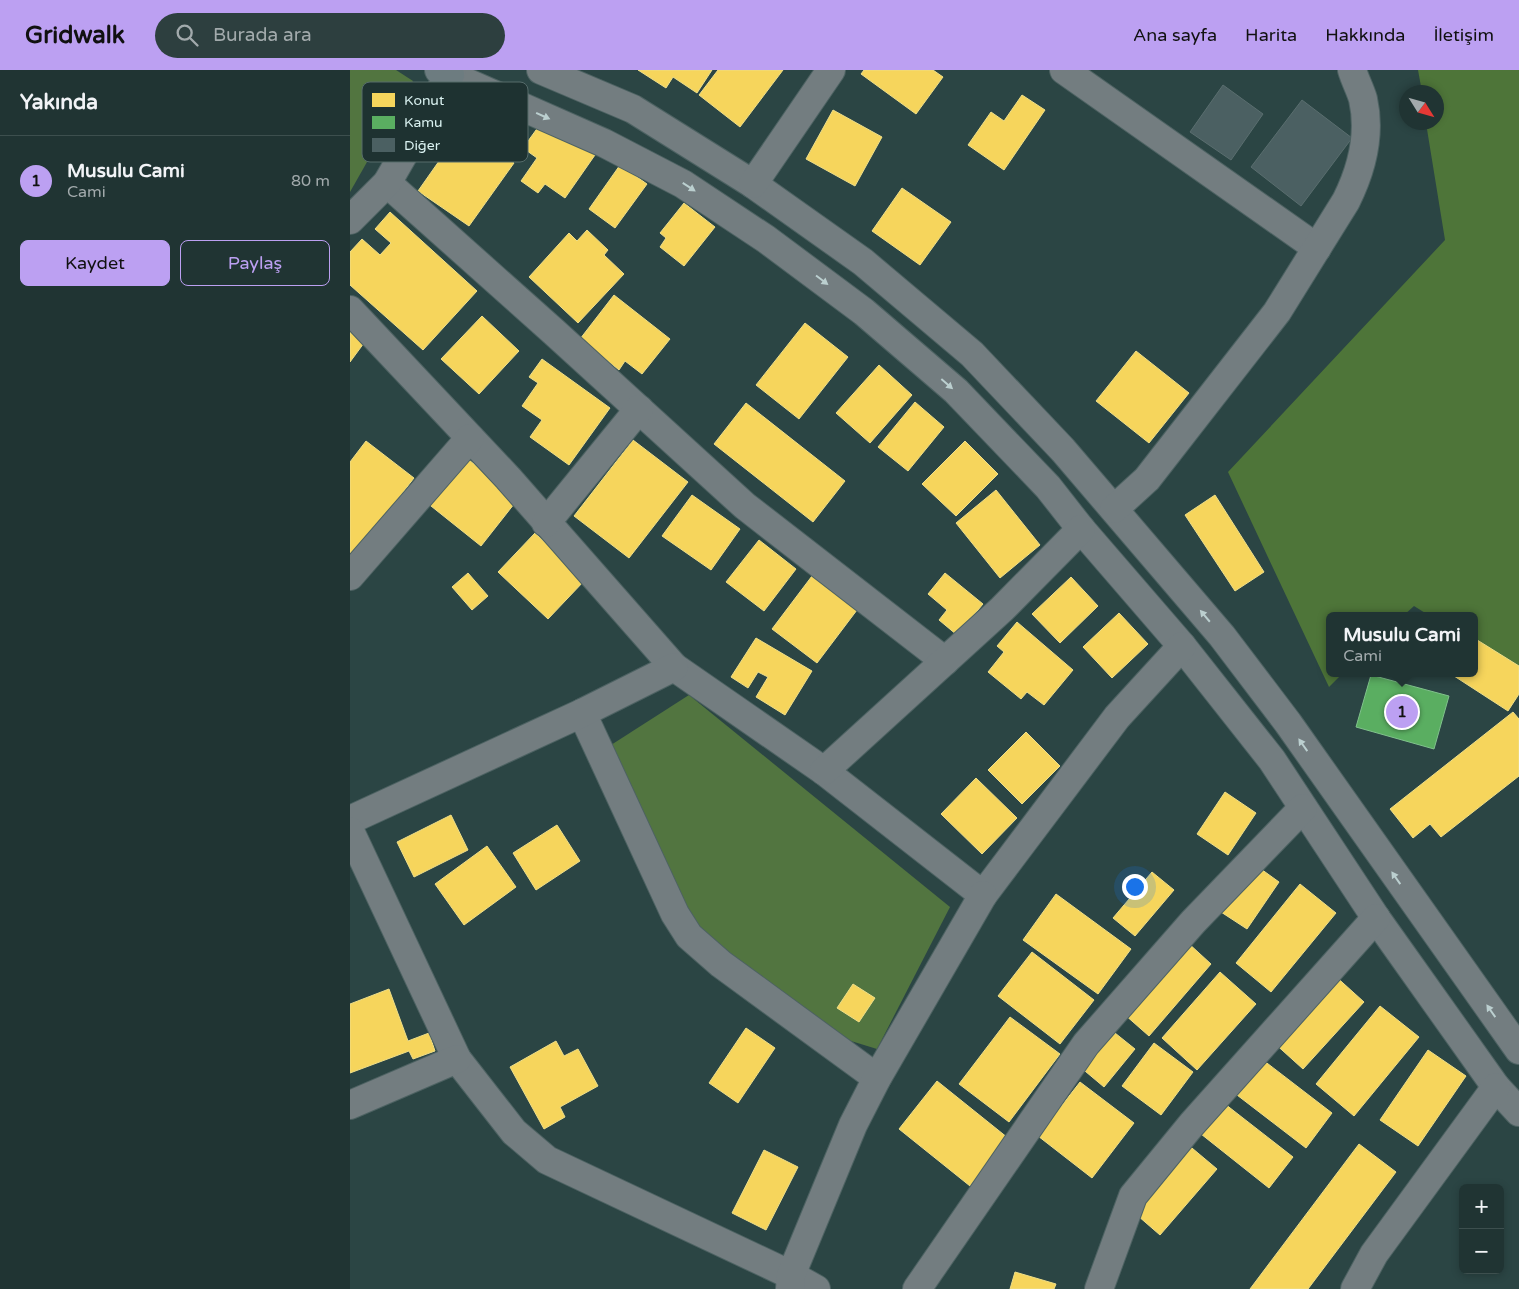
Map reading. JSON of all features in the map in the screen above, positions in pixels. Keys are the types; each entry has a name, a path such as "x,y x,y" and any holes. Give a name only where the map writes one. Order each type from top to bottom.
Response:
{"street":[{"path":"541,70 633,109 753,184 863,262 972,354 1063,450 1222,636 1288,723 1519,1050"},
{"path":"753,184 831,70"},
{"path":"1064,70 1317,248"},
{"path":"1114,509 1147,479 1277,312 1346,201 1355,183 1365,145 1366,122 1362,99 1352,70"},
{"path":"447,72 469,82"},
{"path":"528,109 604,143 683,184 766,239 864,312 956,391 1048,487 1081,529 1182,646 1272,760 1376,918 1496,1087 1519,1112"},
{"path":"350,220 387,184 399,162"},
{"path":"387,184 746,506 945,661"},
{"path":"350,310 508,478 674,667 824,771 983,895"},
{"path":"546,523 639,410"},
{"path":"350,576 470,438"},
{"path":"824,771 1002,609 1081,529"},
{"path":"790,1282 853,1125 877,1078 983,895 1117,717 1182,646"},
{"path":"350,820 582,713 674,667"},
{"path":"582,713 675,914 689,936 721,964 877,1078"},
{"path":"917,1289 1086,1044 1192,922 1303,808"},
{"path":"350,831 457,1060 514,1132 547,1160 790,1282 816,1289"},
{"path":"1099,1289 1133,1196 1192,1124 1376,918"},
{"path":"350,1105 457,1060"},
{"path":"1355,1289 1374,1254 1496,1087"}],"green space":[{"path":"350,70 396,70 412,82 362,82 362,162 367,162 350,192"},
{"path":"1418,70 1519,70 1519,673 1478,646 1478,612 1424,612 1414,606 1407,612 1326,612 1326,677 1339,677 1329,687 1228,472 1445,240 1427,130 1444,130 1444,85 1421,85"},
{"path":"689,695 950,907 877,1049 851,1041 695,928 611,745"}],"building: Konut":[{"path":"638,70 712,70 697,93 673,77 666,88"},
{"path":"718,70 783,70 740,127 699,95"},
{"path":"864,70 933,70 943,77 916,114 861,74"},
{"path":"1022,95 1045,110 1004,170 968,145 991,112 1004,121"},
{"path":"833,110 882,137 855,186 806,159"},
{"path":"544,119 595,155 565,198 545,184 538,193 521,181 537,158 528,152 528,141"},
{"path":"438,162 514,163 469,226 418,191"},
{"path":"620,165 647,184 615,228 589,209"},
{"path":"902,188 951,222 920,265 872,231"},
{"path":"684,203 715,227 684,266 660,247 666,238 660,233"},
{"path":"390,212 477,291 423,350 350,285 350,252 362,239 380,255 391,243 375,229"},
{"path":"587,230 608,250 604,255 624,274 578,323 529,277 569,233 577,241"},
{"path":"614,295 670,339 642,374 625,361 619,370 580,339"},
{"path":"482,316 519,351 479,394 441,359"},
{"path":"805,323 848,357 799,419 756,385"},
{"path":"350,332 364,343 350,362"},
{"path":"1136,351 1189,393 1149,443 1096,401"},
{"path":"542,359 610,408 569,465 530,437 542,420 522,406 538,383 529,377"},
{"path":"879,365 912,395 870,443 836,413"},
{"path":"915,402 944,427 908,471 878,447"},
{"path":"746,403 845,481 813,522 714,444"},
{"path":"633,440 688,482 629,558 574,516"},
{"path":"366,441 414,478 381,521 350,573 350,462"},
{"path":"965,441 998,474 956,516 922,484"},
{"path":"464,456 518,499 481,546 426,502"},
{"path":"996,490 1040,545 1000,578 956,523"},
{"path":"692,495 740,529 711,570 662,536"},
{"path":"1215,495 1264,572 1235,591 1185,515"},
{"path":"535,533 585,580 548,619 498,572"},
{"path":"759,540 796,569 764,611 726,582"},
{"path":"468,573 488,596 472,610 452,587"},
{"path":"945,573 983,604 957,635 939,620 947,610 928,594"},
{"path":"812,576 857,610 817,663 772,629"},
{"path":"1071,577 1098,606 1060,643 1032,614"},
{"path":"1119,613 1148,644 1112,678 1083,647"},
{"path":"1017,622 1073,670 1044,705 1027,692 1021,699 988,672 1004,652 997,646"},
{"path":"756,638 812,671 785,715 756,697 768,677 758,672 748,688 731,677"},
{"path":"1478,640 1519,666 1519,694 1508,711 1456,677 1478,677"},
{"path":"1513,712 1519,719 1519,776 1441,837 1430,824 1413,838 1390,809"},
{"path":"1026,732 1060,766 1022,804 988,770"},
{"path":"976,778 1017,818 982,854 941,814"},
{"path":"1225,792 1256,813 1228,855 1197,834"},
{"path":"451,815 468,850 414,877 397,842"},
{"path":"557,825 580,861 536,890 513,853"},
{"path":"487,846 516,887 464,925 435,884"},
{"path":"1254,864 1279,882 1247,929 1221,912"},
{"path":"1152,872 1174,890 1135,936 1113,918"},
{"path":"1300,884 1336,913 1271,992 1236,963"},
{"path":"1056,894 1131,949 1098,994 1023,940"},
{"path":"1187,942 1211,964 1149,1036 1124,1014"},
{"path":"1032,952 1094,1000 1060,1044 998,996"},
{"path":"1220,972 1256,1004 1197,1070 1162,1038"},
{"path":"1333,974 1364,1002 1303,1069 1272,1041"},
{"path":"853,984 875,998 859,1022 837,1008"},
{"path":"389,989 408,1041 429,1033 435,1051 413,1059 409,1051 350,1073 350,1004"},
{"path":"1380,1006 1419,1037 1354,1116 1316,1084"},
{"path":"1010,1017 1060,1054 1009,1122 959,1084"},
{"path":"746,1028 775,1048 738,1103 709,1083"},
{"path":"1110,1029 1135,1049 1104,1087 1079,1066"},
{"path":"556,1041 564,1056 578,1049 598,1086 560,1107 565,1117 544,1129 510,1067"},
{"path":"1154,1043 1193,1072 1161,1115 1122,1086"},
{"path":"1428,1050 1466,1076 1418,1146 1380,1120"},
{"path":"1263,1060 1332,1113 1306,1148 1237,1095"},
{"path":"937,1081 1008,1138 970,1186 899,1129"},
{"path":"1080,1082 1134,1123 1092,1178 1038,1136"},
{"path":"1225,1104 1293,1157 1269,1188 1201,1134"},
{"path":"1186,1143 1217,1169 1160,1235 1130,1209"},
{"path":"1359,1144 1396,1172 1308,1289 1250,1289"},
{"path":"764,1150 798,1167 766,1230 732,1213"},
{"path":"1015,1272 1056,1284 1054,1289 1010,1289"}],"building: Kamu":[{"path":"1370,677 1378,677 1449,696 1434,749 1356,727"}],"building: Diğer":[{"path":"1223,85 1263,114 1231,160 1190,132"},
{"path":"1302,100 1352,138 1301,206 1251,167"}],"place":[{"name":"Musulu Cami","path":"1402,712"}]}
